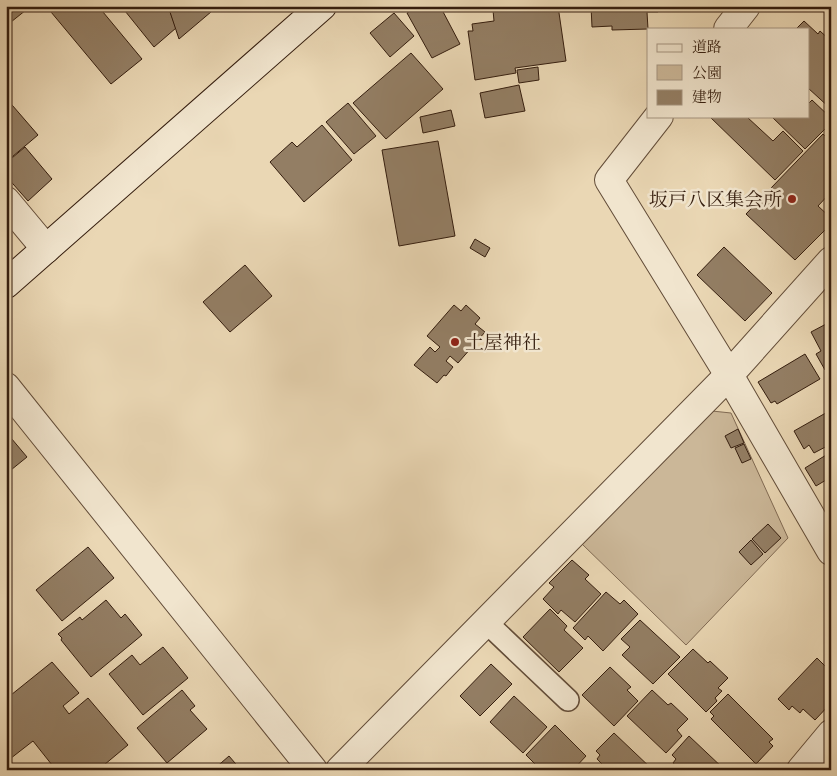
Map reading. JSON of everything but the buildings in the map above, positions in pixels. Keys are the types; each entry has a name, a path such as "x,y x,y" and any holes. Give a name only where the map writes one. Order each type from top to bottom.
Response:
{"street":[{"path":"6,284 322,6"},
{"path":"729,28 746,6"},
{"path":"657,118 609,180 729,375 831,551"},
{"path":"6,201 46,250"},
{"path":"340,770 729,375 831,261"},
{"path":"6,387 313,770"},
{"path":"801,770 831,734"}],"lane":[{"path":"486,622 568,700"}],"green space":[{"path":"712,411 731,413 788,538 686,645 582,544"}],"place":[{"name":"坂戸八区集会所","path":"792,199"},
{"name":"土屋神社","path":"455,342"}]}
